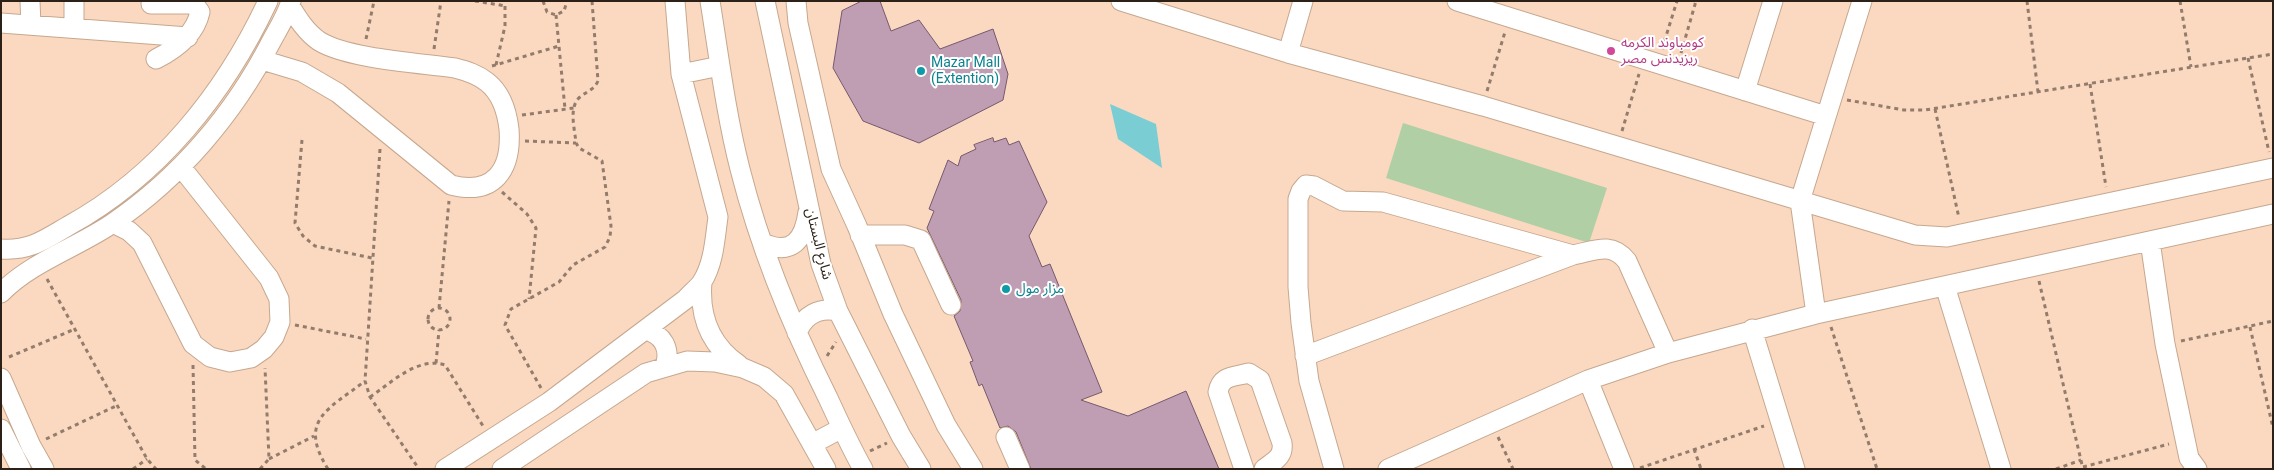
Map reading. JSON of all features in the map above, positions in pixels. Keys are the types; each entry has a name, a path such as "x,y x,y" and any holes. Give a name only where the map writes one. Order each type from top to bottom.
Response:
{"street":[{"path":"30,1 31,26"},
{"path":"74,1 74,28"},
{"path":"1,249 32,247 82,219 128,186 163,154 208,104 240,56 268,1"},
{"path":"445,469 549,402 686,299 702,282 709,266 718,217 681,74 675,1"},
{"path":"710,1 720,66 740,167 763,243 777,286 797,333 860,463"},
{"name":"شارع البستان","path":"765,1 821,264 838,311 901,436 921,469"},
{"path":"796,1 798,23 831,169 892,314 946,425 973,469"},
{"path":"1121,1 1288,53 1483,106 1914,235 1947,237 2273,168"},
{"path":"1288,53 1303,1"},
{"path":"1457,1 1826,116"},
{"path":"1746,91 1773,1"},
{"path":"151,4 191,4 200,8 200,15 188,37 168,53 156,59"},
{"path":"262,60 282,65 321,82 338,93 451,186 465,189 479,187 491,182 503,170 509,156 508,116 501,98 488,83 471,72 432,64 340,51 319,41 302,25 290,4"},
{"path":"1,293 19,276 77,246 113,223 181,167 223,119 262,60 290,4"},
{"path":"1821,313 1800,201 1826,116 1864,4"},
{"path":"1,24 188,37"},
{"path":"681,74 720,66"},
{"path":"208,104 223,119"},
{"path":"113,223 129,231 142,244 193,344 210,357 230,362 251,358 264,349 274,337 280,322 279,299 269,278 181,167"},
{"path":"1334,469 1316,407 1298,302 1298,199 1306,185 1314,186 1344,201 1382,202 1572,255"},
{"path":"763,243 781,248 797,242 806,227 809,209"},
{"path":"1388,469 1407,464 1492,422 1588,380 1668,354 1821,313 2273,214"},
{"path":"860,235 906,235 921,240 951,305"},
{"path":"2150,241 2165,344 2189,458 2197,469"},
{"path":"1306,356 1572,255 1610,248 1619,251 1627,260 1668,354"},
{"path":"702,282 702,307 708,331 717,346 742,368"},
{"path":"1945,286 2001,469"},
{"path":"797,333 810,314 824,310 838,311"},
{"path":"645,330 652,331 662,340 667,352 665,366"},
{"path":"1752,330 1794,469"},
{"path":"502,469 646,373 687,361 715,362 742,368 764,377 784,394 826,469"},
{"path":"1244,469 1218,392 1220,383 1224,379 1249,373 1260,380 1283,449 1279,458 1264,469"},
{"path":"1,378 31,446 44,469"},
{"path":"1588,380 1624,469"},
{"path":"812,444 842,428"},
{"path":"1,429 21,469"},
{"path":"1006,437 1020,469"}],"path":[{"path":"362,55 374,1"},
{"path":"432,64 441,1"},
{"path":"475,1 506,6"},
{"path":"495,65 503,36 505,1"},
{"path":"543,1 547,12 556,15 564,11 566,1"},
{"path":"549,402 505,325 511,309 559,282 573,265 605,247 610,238 611,226 602,161 579,148 576,144 574,108 580,98 595,88 598,81 592,1"},
{"path":"1618,146 1677,1"},
{"path":"1676,70 1696,1"},
{"path":"2027,1 2038,92"},
{"path":"2180,1 2191,67"},
{"path":"556,15 565,109"},
{"path":"1483,106 1509,18"},
{"path":"471,72 559,46"},
{"path":"1832,98 1904,110 1935,109 2273,54"},
{"path":"2248,58 2273,168"},
{"path":"2090,84 2109,202"},
{"path":"508,116 574,108"},
{"path":"1935,109 1962,234"},
{"path":"381,128 366,339 365,381 370,397 419,469"},
{"path":"302,140 295,223 303,236 315,246 372,258"},
{"path":"510,140 576,144"},
{"path":"491,182 527,214 536,228 529,300"},
{"path":"438,308 451,186"},
{"path":"39,265 147,459 156,469"},
{"path":"2035,266 2083,468 2185,440"},
{"path":"438,308 447,311 450,319 447,327 439,330 431,327 428,319 431,311 438,308"},
{"path":"1821,313 1877,469"},
{"path":"2165,344 2273,321"},
{"path":"280,322 366,339"},
{"path":"2250,327 2273,428"},
{"path":"9,357 75,329"},
{"path":"436,362 439,330"},
{"path":"193,344 195,460 206,469"},
{"path":"264,349 269,459"},
{"path":"370,397 419,365 436,362 445,365 491,439"},
{"path":"328,469 320,455 314,436 320,417 365,381"},
{"path":"31,446 118,406"},
{"path":"1637,469 1780,421"},
{"path":"1492,422 1513,469"},
{"path":"260,469 269,459 314,436"},
{"path":"860,463 901,436"},
{"path":"1694,449 1701,469"},
{"path":"133,469 147,459"},
{"path":"2056,469 2081,460"}],"green space":[{"path":"1403,123 1607,188 1589,243 1386,178"}],"water":[{"path":"1110,104 1156,124 1162,168 1118,139"}],"building":[{"name":"Mazar Mall (Extention)","path":"862,1 880,1 891,31 919,20 940,49 993,29 1008,74 1003,100 919,143 863,121 833,68 842,11"},
{"name":"مزار مول","path":"993,138 994,142 1006,138 1009,145 1019,141 1047,202 1029,236 1042,267 1050,264 1102,392 1081,400 1128,416 1186,391 1219,469 1031,469 1016,432 1008,426 1000,428 982,384 979,386 970,362 973,361 954,316 960,311 961,300 927,228 934,211 929,209 948,160 958,166 961,156 976,149 974,145"}],"place":[{"name":"كومباوند الكرمه ريزيدنس مصر","path":"1611,51"},
{"name":"Mazar Mall (Extention)","path":"921,71"},
{"name":"مزار مول","path":"1006,289"}]}
